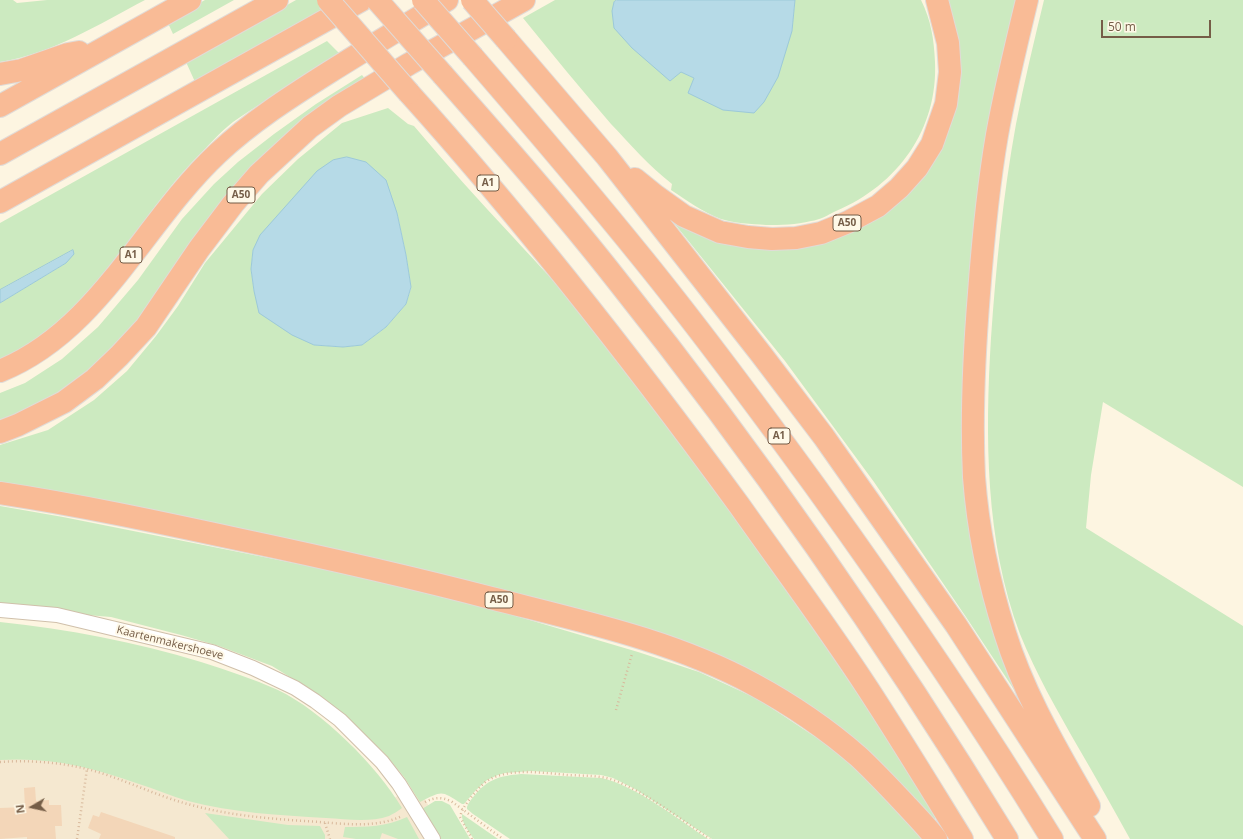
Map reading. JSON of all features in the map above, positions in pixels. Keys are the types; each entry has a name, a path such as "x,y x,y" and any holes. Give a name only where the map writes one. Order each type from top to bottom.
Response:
{"highway":[{"path":"0,106 190,0"},
{"path":"0,154 277,0"},
{"name":"A1","path":"328,0 457,146 632,361 774,553 867,688 962,839"},
{"path":"0,202 362,0"},
{"path":"377,0 534,178 616,278 756,461 833,570 956,756 1007,839"},
{"name":"A1","path":"423,0 529,122 644,260 749,395 907,615 961,695 1052,839"},
{"name":"A1","path":"0,371 36,352 57,337 80,317 102,293 158,219 187,185 202,168 237,137 302,90 447,0"},
{"path":"472,0 608,157 824,437 956,625 1094,839"},
{"name":"A50","path":"0,432 18,425 64,402 95,379 119,356 146,327 199,249 233,204 259,174 310,127 339,106 409,64 524,0"},
{"name":"A50","path":"608,157 656,196 684,216 720,232 748,237 772,239 796,238 821,233 848,222 878,206 898,188 917,168 932,144 946,104 950,72 948,43 937,0"},
{"path":"1027,0 997,135 985,223 975,339 973,417 974,478 980,527 991,584 1005,635 1025,686 1045,727 1107,839"},
{"path":"0,74 22,70 68,54 106,47"},
{"name":"A50","path":"0,493 52,501 149,520 355,564 606,628 667,646 710,663 754,684 786,703 821,727 858,757 887,784 936,839"}],"street":[{"name":"Kaartenmakershoeve","path":"0,610 57,615 212,652 253,668 295,688 315,700 340,720 382,762 399,784 433,839"}],"path":[{"path":"616,710 632,654"},
{"path":"0,762 34,762 87,769 184,803 215,811 255,817 325,823 367,824 387,822 397,819 435,798 443,798 462,809 503,839"},
{"path":"77,839 87,769"},
{"path":"472,839 460,817 462,809 480,788 487,781 505,774 531,772 601,776 617,781 662,807 710,839"},
{"path":"325,823 330,839"}],"shaded area":[{"path":"0,746 382,806 416,784 448,839 0,839"}],"green space":[{"path":"0,0 13,0 17,3 47,0 145,0 93,28 57,45 19,58 0,62"},
{"path":"205,0 234,0 173,34 167,21"},
{"path":"296,0 345,0 196,84 186,62"},
{"path":"555,0 617,0 614,2 670,81 681,71 694,78 689,93 792,31 795,0 921,0 930,22 935,54 934,87 930,110 921,132 910,152 895,170 878,186 858,200 821,218 800,223 766,225 721,219 701,209 671,190 672,184 648,163 611,124 523,18"},
{"path":"942,0 1025,0 993,152 978,539 1056,753 874,482 785,361 666,213 674,218 837,236 944,130"},
{"path":"1044,0 1243,0 1243,487 1103,402 1091,475 1086,528 1243,626 1243,839 1130,839 1040,678 1026,649 1008,599 994,525 990,488 988,413 991,338 1000,231 1011,151 1022,93"},
{"path":"327,41 339,53 241,116 224,130 174,182 108,268 85,295 60,320 32,342 0,359 0,303 66,263 73,250 0,290 0,223"},
{"path":"362,75 366,80 309,119 144,319 73,388 0,425 0,393 25,383 62,359 98,327 138,280 182,219 214,184 238,162 274,134 316,104"},
{"path":"388,108 408,124 414,126 475,196 561,290 618,360 714,487 806,617 895,749 938,816 931,822 877,764 714,661 0,488 0,445 48,430 94,400 127,371 156,336 178,306 205,263 262,194 298,159 342,123","holes":["397,213 411,288 406,304 386,327 362,345 343,347 314,345 254,291 251,269 253,250"]},
{"path":"0,506 63,517 339,572 506,613 638,652 699,672 758,699 826,744 851,764 886,797 923,839 712,839 635,789 613,778 601,775 531,771 505,773 487,780 464,804 445,794 438,794 420,802 404,777 386,755 340,711 319,695 272,666 219,646 111,617 87,615 59,609 0,603"},
{"path":"0,622 77,632 127,642 220,668 250,678 278,690 295,699 312,711 347,741 378,775 402,808 389,816 366,820 291,816 239,811 188,801 122,778 71,764 36,760 0,760"},
{"path":"521,774 601,778 614,782 642,795 708,839 510,839 473,814 467,809 467,807 479,790 489,782 500,777"},
{"path":"435,801 442,801 450,805 470,839 440,839 422,809"},
{"path":"205,813 288,825 320,826 325,835 325,839 229,839"},
{"path":"462,814 498,839 474,839 464,824"},
{"path":"407,817 419,839 398,839 382,833 380,839 356,839 343,837 345,827 384,825"}],"water":[{"path":"617,0 795,0 792,31 778,77 764,102 754,113 723,110 688,93 694,78 681,72 670,81 632,48 614,28 612,11 614,2"},
{"path":"347,157 366,162 386,180 397,213 411,287 406,304 386,327 362,345 343,347 314,345 292,335 259,313 251,269 253,250 260,235 317,171 333,160"},
{"path":"73,250 74,254 66,263 0,303 0,290"}],"building":[{"path":"35,787 36,801 49,800 49,805 61,805 62,826 55,826 56,839 27,839 27,837 0,839 0,808 25,807 24,788"},
{"path":"101,812 175,837 175,839 99,839 101,834 88,828 93,815 99,817"}]}
